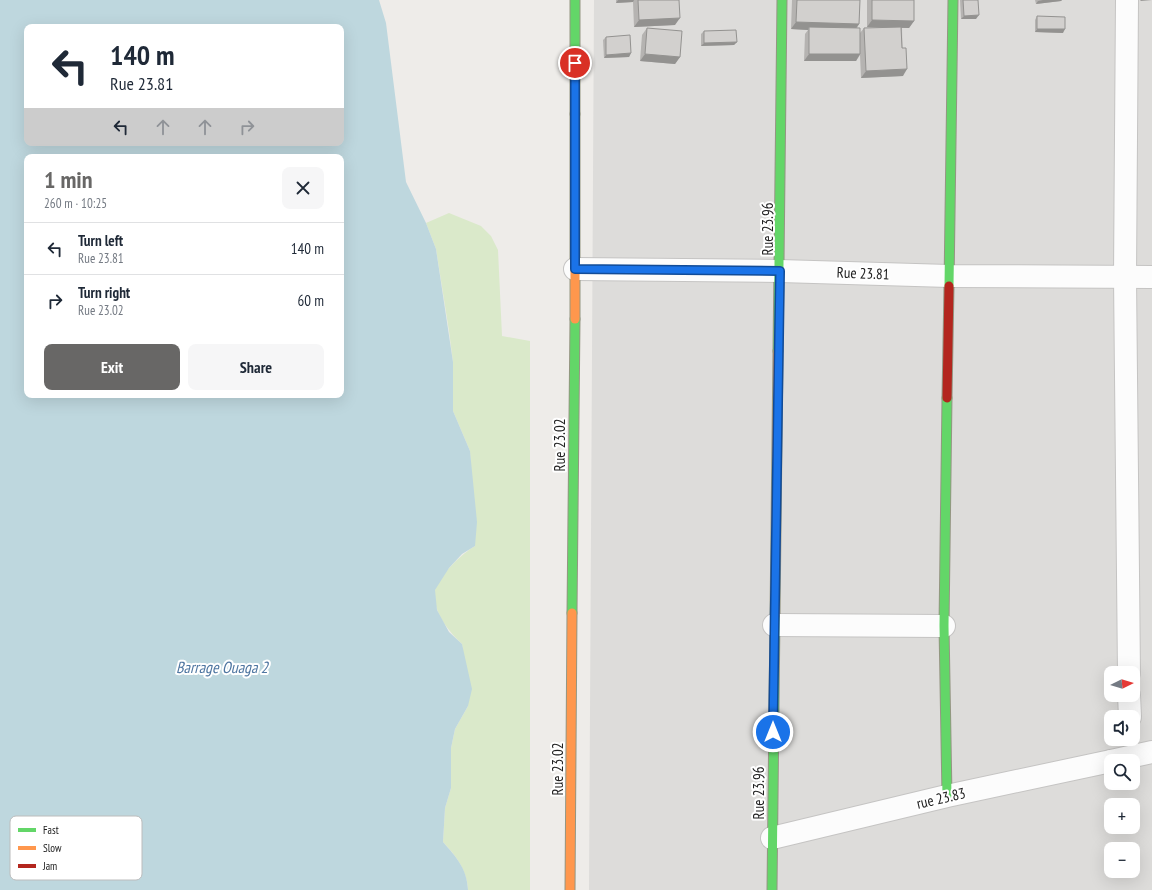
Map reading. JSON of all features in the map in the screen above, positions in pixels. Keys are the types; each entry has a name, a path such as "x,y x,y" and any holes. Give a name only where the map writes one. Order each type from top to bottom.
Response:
{"street":[{"name":"Rue 23.02","path":"570,890 575,269 575,0"},
{"name":"Rue 23.96","path":"772,890 782,0"},
{"path":"947,796 944,626 953,0"},
{"path":"1127,0 1125,277 1129,666"},
{"name":"Rue 23.81","path":"575,269 780,271 950,276 1152,277"},
{"path":"774,625 944,626"},
{"name":"rue 23.83","path":"1131,754 1152,752"},
{"name":"rue 23.83","path":"772,838 1104,759"}],"shaded area":[{"path":"594,0 1152,0 1152,890 589,890"}],"green space":[{"path":"449,213 481,226 491,236 498,250 502,336 530,341 530,890 468,890 466,876 460,864 443,842 445,808 451,788 451,748 455,729 468,706 462,644 442,620 438,613 434,598 437,584 441,578 452,565 475,546 470,451 453,411 453,362 449,331 436,249 426,223"}],"water":[{"name":"Barrage Ouaga 2","path":"0,0 379,0 386,23 406,182 426,223 436,249 453,362 453,411 470,451 477,522 475,546 462,554 449,568 435,590 437,610 449,632 462,644 472,689 468,706 455,729 451,748 451,788 445,808 443,842 460,863 466,875 468,890 0,890"}],"building":[{"path":"638,0 679,0 680,18 639,20"},
{"path":"797,0 860,0 859,24 796,22"},
{"path":"872,0 914,0 914,21 872,20"},
{"path":"963,0 978,0 979,15 964,16"},
{"path":"1037,16 1065,17 1065,29 1037,29"},
{"path":"809,27 860,28 860,54 809,54"},
{"path":"901,27 902,48 906,48 907,69 866,71 864,28"},
{"path":"647,28 682,31 680,57 645,54"},
{"path":"736,30 737,42 704,43 704,31"},
{"path":"630,35 631,53 606,55 606,37"}],"traffic: fast":[{"path":"575,0 575,114"},
{"path":"778,351 782,0"},
{"path":"949,286 953,0"},
{"path":"572,613 575,319"},
{"path":"947,398 944,626 947,796"},
{"path":"772,890 775,616"}],"traffic: slow":[{"path":"575,114 575,319"},
{"path":"775,616 778,351"},
{"path":"570,890 572,613"}],"traffic: jam":[{"path":"947,398 949,286"}],"route":[{"path":"575,63 575,269 780,271 773,732"}]}
